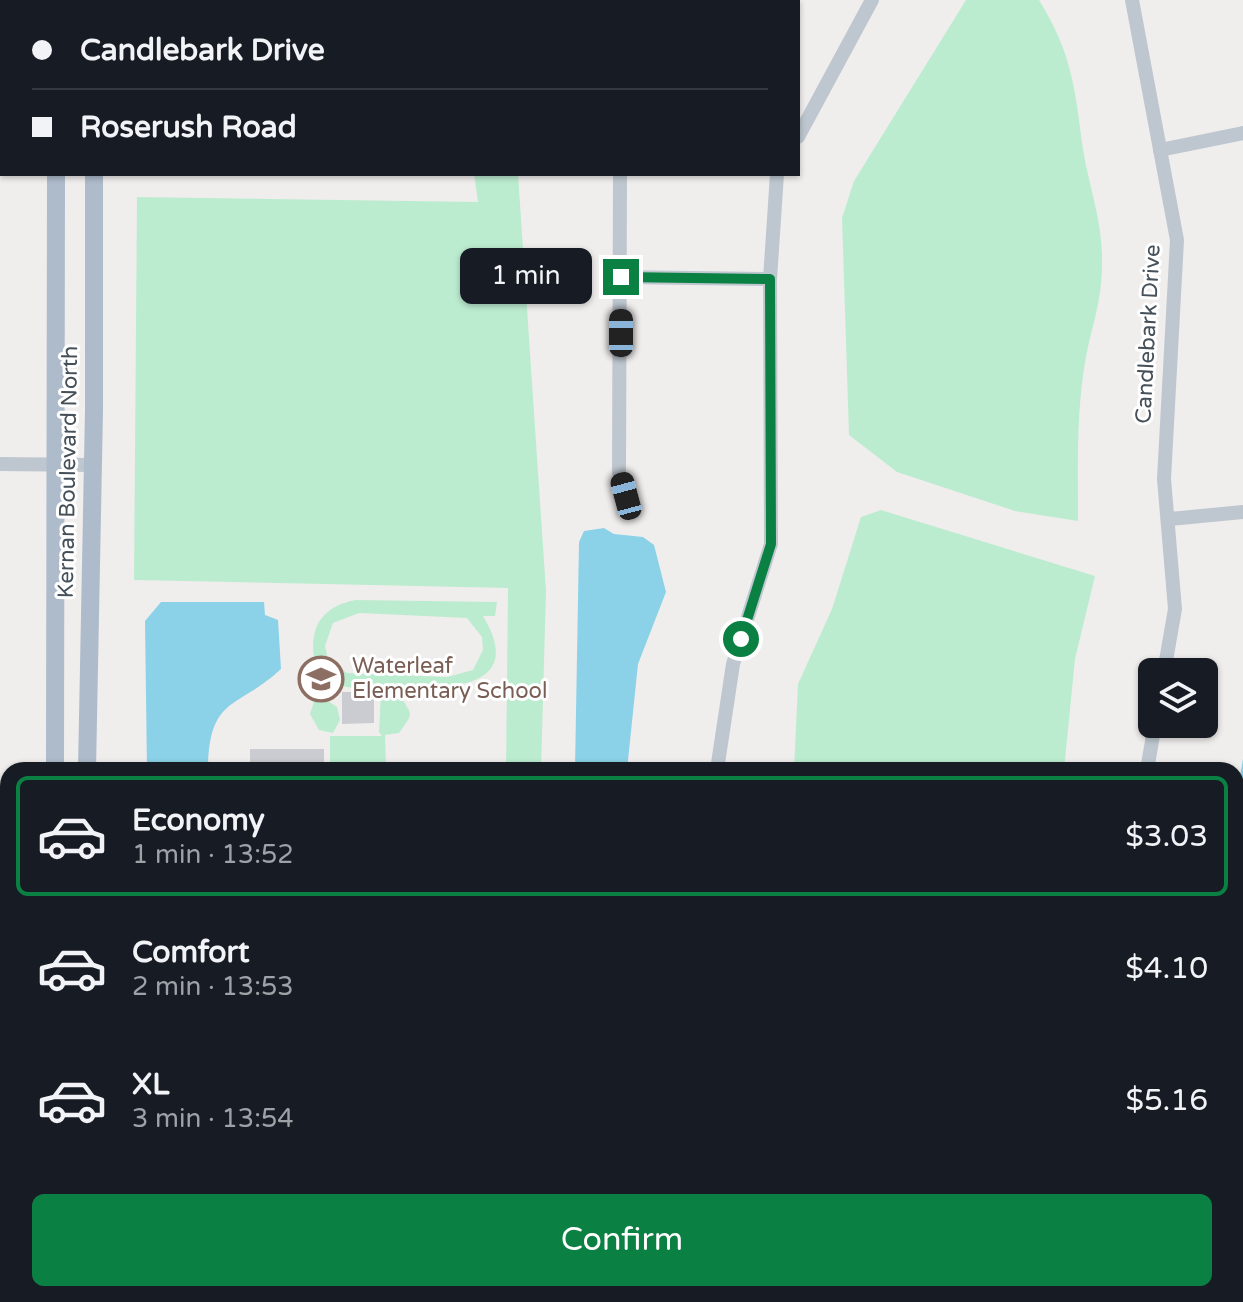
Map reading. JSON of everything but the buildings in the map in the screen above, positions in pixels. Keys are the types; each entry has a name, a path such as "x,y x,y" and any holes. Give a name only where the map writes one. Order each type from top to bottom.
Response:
{"main road":[{"name":"Kernan Boulevard North","path":"55,762 56,176"},
{"name":"Kernan Boulevard North","path":"87,762 94,176"}],"street":[{"path":"800,133 872,0"},
{"name":"Candlebark Drive","path":"1132,0 1177,240 1164,479 1170,519 1175,609 1166,658"},
{"path":"1160,150 1243,133"},
{"path":"620,176 619,472 626,496"},
{"path":"718,762 733,664 771,544 770,279 772,208 777,176"},
{"path":"621,277 770,279"},
{"path":"0,464 93,465"},
{"path":"1170,519 1243,512"},
{"path":"1148,762 1153,738"}],"green space":[{"path":"966,0 1039,0 1059,37 1074,89 1100,233 1102,262 1099,300 1086,357 1081,398 1078,521 1015,511 897,472 849,435 842,218 854,181"},
{"path":"474,176 518,176 546,591 541,762 506,762 508,588 134,580 137,197 478,202"},
{"path":"881,510 1095,576 1075,659 1065,762 794,762 798,684 832,609 861,517"},
{"path":"356,600 497,602 495,616 483,616 494,640 495,658 489,671 476,680 459,685 368,689 338,684 315,663 313,651 320,621 344,603","holes":["359,613 467,618 482,637 483,650 473,670 447,677 347,673 328,659 325,646 333,623"]},
{"path":"381,692 399,693 410,716 399,733 385,735 386,762 330,762 330,736 382,736 379,732"},
{"path":"322,697 337,707 340,720 333,733 319,730 310,714 315,698"}],"water":[{"path":"604,528 614,534 643,537 654,545 666,592 638,664 628,762 575,762 579,542 584,531"},
{"path":"161,602 264,602 265,615 278,620 281,669 220,716 214,728 209,762 147,762 145,621"}],"place":[{"name":"Waterleaf Elementary School","path":"321,679"}],"route":[{"path":"621,277 770,279 771,544 741,639"}]}
